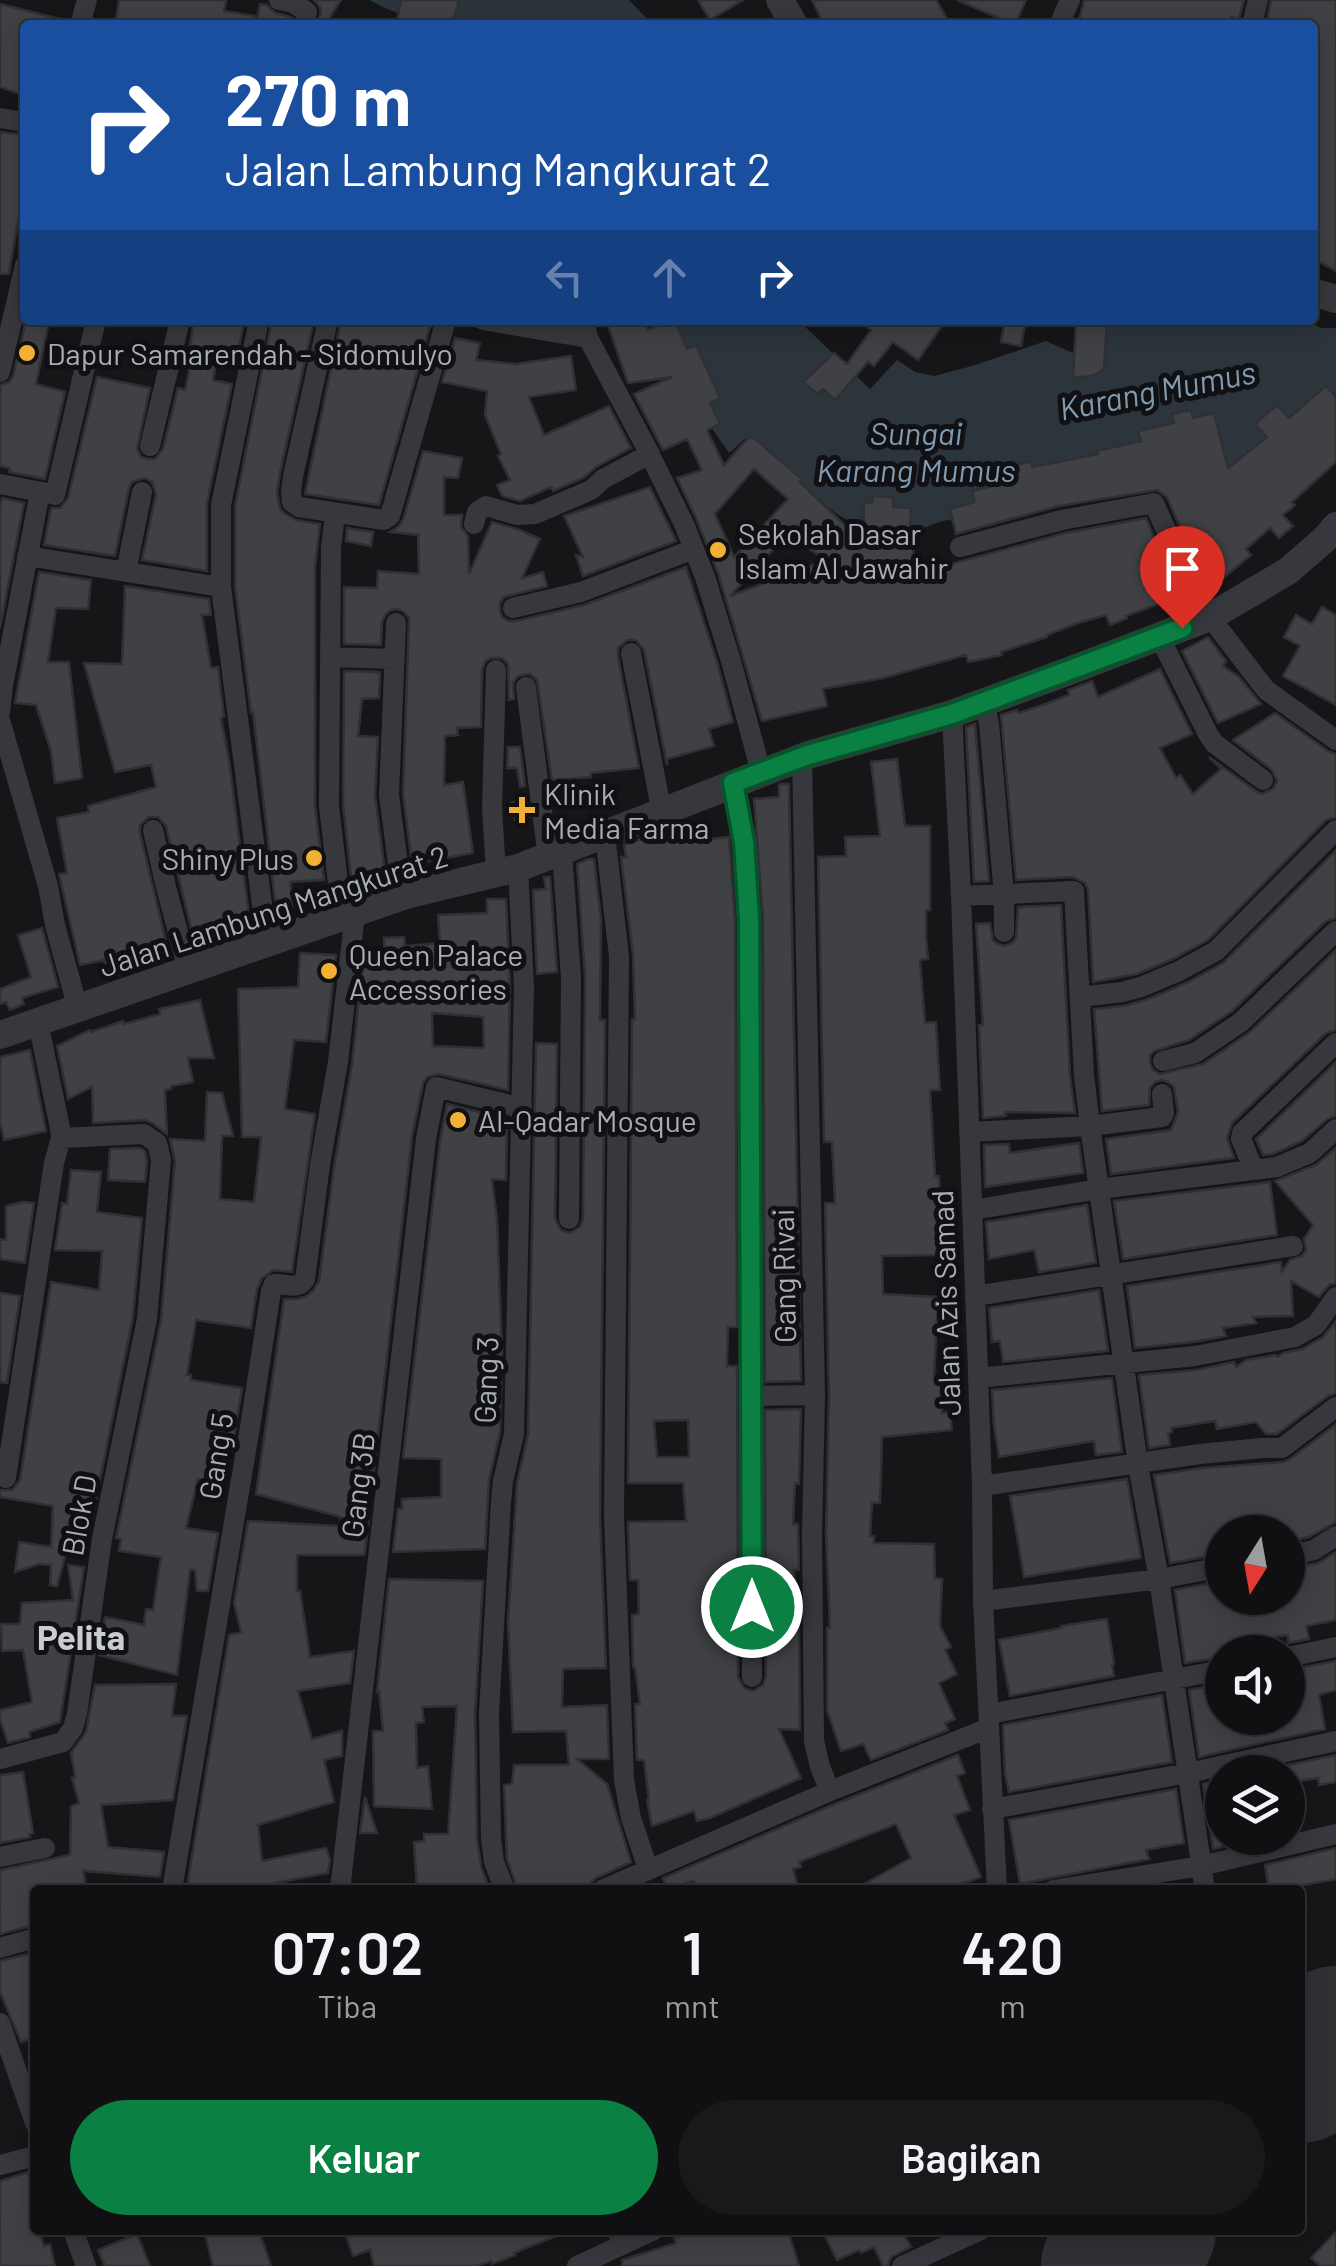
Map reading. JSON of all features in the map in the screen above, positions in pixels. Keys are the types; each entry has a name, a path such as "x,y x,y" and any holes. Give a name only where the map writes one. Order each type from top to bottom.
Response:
{"street":[{"path":"278,0 301,6 307,12"},
{"path":"0,372 20,286"},
{"path":"78,1008 0,716 28,556 55,495 95,325"},
{"path":"150,446 179,325"},
{"path":"258,325 223,491 221,587 266,943"},
{"path":"327,325 292,502 299,507 380,520 390,516 445,325"},
{"path":"541,325 586,329 650,454 694,549 731,661 761,772"},
{"path":"474,524 477,512 486,506 517,515 535,514 592,490 603,479 650,454"},
{"path":"0,484 55,495"},
{"path":"126,572 142,492"},
{"path":"960,547 1062,520 1154,503 1208,618 1266,690 1336,740"},
{"path":"335,514 331,548 330,806 348,915"},
{"name":"Jalan Lambung Mangkurat 2","path":"0,1035 406,895 507,871 802,757 952,714 1208,618 1288,570 1336,526"},
{"path":"1308,555 1336,545"},
{"path":"514,608 581,592 694,549"},
{"path":"28,556 221,587"},
{"path":"396,624 388,795 406,895"},
{"path":"1159,636 1214,743 1262,780"},
{"path":"631,653 662,813"},
{"path":"331,657 395,659"},
{"name":"Gang 3","path":"496,670 492,808 507,871 524,987 514,1434 501,1502 489,1713 491,1838 502,1885"},
{"path":"526,687 571,976 569,1218"},
{"path":"984,703 989,723 1004,932"},
{"name":"Jalan Azis Samad","path":"952,714 997,1885"},
{"name":"Gang Rivai","path":"802,757 815,1396 814,1742 830,1791"},
{"path":"733,783 744,842 749,920 752,1677"},
{"path":"153,830 188,970"},
{"path":"1080,997 1141,987 1216,951 1336,830"},
{"path":"605,835 619,956 614,1516 624,1780 631,1818 648,1869"},
{"path":"961,896 1074,891 1090,1126 1204,1885"},
{"name":"Gang 5","path":"173,1885 271,1291 274,1284 296,1286 305,1280 338,1062 348,915"},
{"path":"1163,1061 1195,1054 1241,1022 1336,931"},
{"path":"6,1478 60,1138 38,1022"},
{"path":"1254,1170 1242,1134 1336,1043"},
{"name":"Gang 3B","path":"341,1885 426,1139 436,1086 522,1108"},
{"path":"969,1132 1162,1118 1162,1094"},
{"path":"972,1210 1277,1168 1310,1153 1336,1129"},
{"name":"Blok D","path":"0,1758 63,1742 73,1728 102,1540 147,1319 161,1160 157,1144 144,1134 60,1138"},
{"path":"974,1296 1293,1246"},
{"path":"978,1378 1196,1356 1296,1337 1316,1325 1336,1297"},
{"path":"751,1396 815,1396"},
{"path":"982,1486 1231,1451 1282,1448 1336,1407"},
{"path":"1305,1552 1336,1536"},
{"path":"983,1601 1205,1570"},
{"path":"1305,1654 1336,1648"},
{"path":"613,1885 989,1721 1205,1673"},
{"path":"992,1809 1188,1773 1336,1740"},
{"path":"1084,1885 1201,1866 1336,1834"},
{"path":"0,1857 45,1848"},
{"path":"0,1948 30,1939"},
{"path":"0,2023 6,2060 30,2110"},
{"path":"0,2165 30,2157"},
{"path":"75,2235 86,2266"},
{"path":"577,2266 642,2235"},
{"path":"902,2266 971,2235"}],"water":[{"path":"370,0 629,0 648,20 417,20"},
{"name":"Sungai Karang Mumus","path":"650,325 803,325 870,389 897,360 915,372 934,376 1046,341 1082,357 1094,325 1336,328 1336,426 1246,483 1207,462 939,522 902,536 883,535 841,516 746,438 729,453 677,378"}],"building":[{"path":"119,0 226,0 224,11 255,16 255,20 116,20"},
{"path":"314,0 341,0 328,20 318,20 320,7"},
{"path":"401,0 459,0 453,20 397,20"},
{"path":"698,0 743,0 710,20"},
{"path":"812,0 936,0 948,20 822,20"},
{"path":"957,0 1026,0 1017,20 1003,20"},
{"path":"1084,0 1244,0 1239,19 1079,20"},
{"path":"1271,0 1336,0 1336,271 1318,261 1318,20 1267,20"},
{"path":"0,4 60,19 20,20 20,94 0,87"},
{"path":"260,4 295,20 257,20"},
{"path":"0,132 20,134 20,209 9,274 0,274"},
{"path":"25,325 48,325 36,384 65,392 45,479 9,472 10,468 0,466 0,385 13,376"},
{"path":"193,325 244,325 238,352 219,350 213,380 232,384 207,503 207,571 142,560 156,494 152,482 144,478 132,482 129,488 115,556 44,545 51,508 60,508 68,498 97,377 150,388 137,449 141,457 155,459 163,449 178,388 185,390 194,346 190,346"},
{"path":"271,325 313,325 277,493 284,513 296,520 320,524 315,566 315,806 324,880 290,882 294,906 276,909 235,586 235,506"},
{"path":"340,325 431,325 379,505 305,494"},
{"path":"608,325 646,325 647,330 677,325 687,349 696,345 720,398 710,403 720,424 707,430 724,465 748,438 754,438 802,479 800,482 863,543 864,502 872,503 873,496 893,497 893,507 911,508 910,537 918,573 1065,533 1146,518 1182,602 1163,609 1161,603 1110,625 1106,615 1078,623 1001,652 1002,655 968,662 966,655 883,678 823,689 827,706 762,721 718,573 677,478 702,470 687,439 663,450 634,394 672,377 628,383","holes":["754,469 788,499 734,557 715,514","788,534 825,560 730,596"]},
{"path":"865,325 942,325 918,360 893,342 874,366 868,362 835,400 823,389 818,394 803,382 834,353 847,364 871,330"},
{"path":"1004,325 1025,325 1021,346 1001,342"},
{"path":"1076,325 1107,325 1104,369 1092,376 1073,378"},
{"path":"455,338 480,343 476,360 516,364 571,356 576,390 529,397 544,435 609,406 631,448 583,478 553,491 551,487 520,501 502,496 497,485 510,480 485,415 487,391 442,382"},
{"path":"1326,386 1336,397 1336,462 1283,515 1293,526 1279,538 1270,528 1246,549 1251,555 1216,584 1193,558 1167,497 1157,490 1059,506 956,534 950,509 975,502 972,491 1002,484 999,475 1015,471 1014,466 1031,461 1032,467 1141,441 1138,431 1174,423 1172,414 1191,410 1193,418 1214,413 1228,468 1267,437 1255,424 1277,405 1289,418"},
{"path":"423,451 462,458 458,478 444,477 444,515 462,515 461,527 468,536 469,574 492,522 540,539 522,578 543,572 547,586 504,597 500,610 508,621 584,605 686,567 733,722 709,729 714,746 667,759 667,765 644,650 636,640 627,640 618,648 618,656 639,768 552,780 537,680 530,674 518,676 513,683 514,699 509,700 508,664 502,658 490,658 482,670 481,727 457,728 458,735 445,736 444,785 463,782 473,853 412,864 403,794 409,618 398,609 385,615 381,645 344,644 344,587 377,588 378,571 419,574 418,535 390,532 403,520"},
{"path":"650,487 676,541 583,576 576,555 583,557 564,516"},
{"path":"2,498 24,503 0,628 0,508"},
{"path":"347,528 373,532 371,546 346,541"},
{"path":"39,572 91,580 88,609 56,608 48,662 69,662 82,778 55,783 51,751 36,705 15,703"},
{"path":"125,586 209,599 211,615 202,615 211,668 218,667 224,717 221,718 250,923 206,934 204,925 191,928 166,826 158,817 149,817 140,825 140,833 168,950 136,958 138,969 107,978 104,960 80,965 59,874 67,873 57,818 89,812 88,806 156,787 151,765 115,772 84,663 122,664"},
{"path":"1322,607 1336,615 1336,705 1283,676 1300,646 1284,637 1296,615 1312,624"},
{"path":"1208,637 1226,661 1223,666 1238,676 1261,704 1218,723 1182,651"},
{"path":"1160,669 1192,734 1160,748 1176,778 1180,775 1193,794 1221,769 1209,757 1262,794 1273,789 1277,781 1272,770 1233,740 1275,713 1336,754 1336,817 1326,820 1208,940 1137,974 1093,982 1085,883 1073,877 1016,880 1001,715 1037,707 1092,681 1098,697"},
{"path":"344,671 380,672 379,698 362,699 358,736 378,737 375,796 385,872 360,877 360,885 352,885 343,805"},
{"path":"975,724 989,881 974,882 966,727"},
{"path":"508,747 520,747 525,786 520,787 517,768 507,768"},
{"path":"897,759 905,826 930,826 928,959 920,960 925,1023 936,1022 940,1090 930,1090 935,1176 939,1176 940,1211 945,1211 943,1227 938,1227 939,1255 882,1256 883,1294 938,1297 934,1377 942,1377 942,1413 950,1412 952,1430 882,1437 880,1503 872,1503 870,1536 874,1536 874,1543 934,1544 935,1578 942,1579 940,1626 951,1647 945,1650 957,1674 939,1683 955,1719 945,1723 948,1730 871,1760 863,1744 841,1751 827,1710 830,1628 825,1203 835,1203 832,1142 824,1142 818,857 846,856 845,837 880,836 871,762"},
{"path":"781,784 789,784 801,1381 765,1382 763,920 754,799 779,797"},
{"name":"Klinik Media Farma","path":"527,799 529,817 515,820 511,803"},
{"path":"709,828 710,839 729,837 735,920 737,1327 728,1327 727,1366 737,1366 738,1677 744,1688 753,1691 763,1685 766,1677 765,1410 801,1409 799,1484 795,1483 793,1524 798,1524 799,1570 794,1570 800,1730 779,1729 801,1778 710,1818 697,1821 694,1811 652,1826 644,1760 637,1760 635,1704 640,1704 633,1667 632,1615 639,1614 638,1580 630,1580 628,1522 686,1521 683,1483 628,1483 635,1019 633,955 621,857 626,857 624,845 652,835 690,834 690,830","holes":["688,1420 689,1457 657,1457 654,1421"]},
{"path":"1336,850 1336,918 1326,921 1232,1011 1189,1040 1154,1051 1150,1063 1160,1074 1203,1064 1250,1032 1336,950 1336,1030 1326,1033 1232,1123 1227,1138 1234,1158 1111,1174 1106,1139 1171,1130 1178,1112 1174,1087 1162,1080 1150,1088 1149,1105 1102,1111 1094,1009 1146,1000 1223,963"},
{"path":"594,859 601,919 600,1020 605,1020 600,1517 606,1668 563,1669 562,1707 607,1705 609,1759 577,1759 607,1784 631,1862 589,1885 516,1885 507,1859 504,1785 512,1784 514,1765 569,1765 566,1731 513,1732 508,1623 517,1483 528,1434 536,1043 557,1044 555,1219 561,1230 570,1233 580,1227 583,1219 585,977 577,864"},
{"path":"544,877 550,877 557,972 537,974 533,890 546,889"},
{"path":"487,899 506,899 510,987 508,1090 438,1074 427,1077 423,1083 412,1137 374,1471 367,1470 366,1508 370,1508 365,1552 297,1555 297,1591 310,1657 354,1651 350,1683 298,1691 312,1739 342,1731 342,1756 324,1760 334,1802 258,1825 262,1861 326,1848 330,1860 328,1873 266,1885 188,1885 229,1635 241,1632 234,1603 248,1521 339,1526 341,1517 256,1494 284,1299 305,1297 319,1281 352,1064 363,960 385,962 384,938 404,937 405,946 440,943 438,915 487,913","holes":["432,1013 483,1017 484,1048 433,1046"]},
{"path":"1061,905 1075,1113 1005,1112 1006,1116 983,1118 979,1025 983,1025 976,924 990,923 993,940 1005,946 1016,938 1018,907"},
{"path":"42,928 58,987 22,998 24,1004 10,1010 6,1002 0,1004 0,989 31,977 18,935"},
{"path":"300,953 336,955 326,1042 294,1040 285,1109 315,1114 292,1272 273,1270 262,1278 251,1328 196,1320 187,1375 191,1375 191,1380 242,1388 223,1485 198,1479 186,1528 218,1533 208,1591 197,1591 195,1570 190,1570 177,1675 99,1655 105,1617 144,1625 146,1609 153,1610 161,1557 119,1551 121,1539 116,1538 161,1320 175,1161 170,1139 205,1141 207,1092 222,1093 233,1136 222,1136 220,1199 254,1202 261,1137 242,1137 238,989 298,987"},
{"path":"200,1000 214,1058 188,1058 193,1082 165,1090 167,1134 145,1120 93,1123 92,1087 68,1099 57,1046 90,1030 123,1021 124,1024 160,1014 159,1009"},
{"path":"30,1050 46,1131 4,1140 0,1122 0,1057"},
{"path":"1336,1062 1336,1116 1302,1141 1263,1155 1256,1139"},
{"path":"447,1104 507,1119 506,1180 492,1179 502,1352 500,1432 489,1480 485,1549 393,1552 402,1499 441,1497 441,1459 403,1458"},
{"path":"1079,1143 1083,1173 985,1187 984,1145 1009,1144 1010,1153"},
{"path":"140,1148 147,1161 145,1182 108,1180 110,1149"},
{"path":"1336,1148 1336,1283 1319,1297 1291,1281 1293,1316 1253,1317 1256,1323 1223,1328 1226,1336 1135,1348 1127,1286 1281,1262 1282,1272 1290,1260 1302,1256 1306,1250 1304,1239 1313,1225 1275,1181 1316,1165"},
{"path":"71,1170 101,1172 97,1212 142,1218 133,1317 89,1534 72,1531 57,1586 50,1585 51,1565 39,1564 15,1572 19,1542 51,1547 53,1506 0,1497 0,1490 12,1490 20,1480 51,1282 99,1290 102,1251 55,1250"},
{"path":"1270,1182 1277,1235 1123,1259 1114,1201"},
{"path":"34,1203 25,1263 0,1259 0,1239 6,1240 6,1206"},
{"path":"1087,1205 1096,1263 1039,1272 1034,1250 989,1259 986,1222"},
{"path":"1099,1290 1108,1351 1003,1362 1000,1341 992,1342 989,1308"},
{"path":"0,1293 20,1296 7,1383 0,1382"},
{"path":"1336,1321 1336,1393 1277,1434 1266,1434 1256,1422 1217,1429 1215,1421 1171,1428 1170,1445 1149,1448 1139,1375 1234,1362 1236,1367 1246,1360 1278,1357 1323,1337"},
{"path":"1112,1378 1122,1452 1096,1455 1094,1441 999,1457 992,1390"},
{"path":"1336,1424 1336,1522 1305,1538 1305,1515 1205,1515 1205,1557 1170,1563 1154,1475 1290,1459"},
{"path":"1127,1479 1141,1558 1024,1577 1010,1496"},
{"path":"1336,1552 1336,1620 1306,1626 1309,1639 1305,1640 1305,1635 1205,1635 1205,1660 1185,1663 1175,1590 1205,1584 1205,1615 1305,1615 1305,1566"},
{"path":"68,1565 84,1567 60,1722 8,1743 0,1710 32,1702 23,1650 2,1651 1,1624 20,1624 22,1603 73,1600"},
{"path":"389,1579 483,1581 475,1713 477,1838 488,1885 417,1885 414,1842 424,1841 424,1834 448,1834 457,1706 422,1707 424,1722 416,1723 417,1768 428,1766 432,1809 374,1806 373,1731 383,1731 377,1692"},
{"path":"1107,1619 1114,1676 1010,1696 999,1640"},
{"path":"1336,1661 1336,1690 1319,1695 1325,1729 1305,1733 1305,1667"},
{"path":"176,1684 172,1716 187,1716 173,1800 101,1805 108,1847 164,1852 160,1877 83,1871 86,1885 30,1885 30,1926 0,1934 0,1870 70,1855 71,1806 79,1803 71,1753 86,1732 95,1685"},
{"path":"1205,1687 1205,1735 1298,1735 1199,1757 1189,1690"},
{"path":"1162,1695 1172,1762 1009,1792 1003,1725"},
{"path":"958,1755 965,1773 957,1776 970,1810 954,1815 981,1877 959,1885 862,1885 911,1858 896,1824 799,1862 801,1867 793,1869 798,1885 695,1885 694,1881 665,1885 663,1878"},
{"path":"1336,1755 1336,1782 1319,1785 1318,1778 1305,1780 1305,1762"},
{"path":"23,1772 33,1833 0,1843 0,1775"},
{"path":"1176,1789 1184,1843 1146,1850 1149,1859 1020,1884 1009,1820"},
{"path":"365,1797 377,1833 360,1833"},
{"path":"1336,1848 1336,1879 1303,1885 1268,1885 1265,1865"},
{"path":"30,1953 30,2039 21,2042 0,1992 0,1961"},
{"path":"28,2172 30,2235 41,2235 44,2246 50,2244 55,2266 0,2266 0,2181"},
{"path":"1336,2232 1336,2266 1320,2266 1311,2258"},
{"path":"137,2235 150,2266 105,2266 98,2250"},
{"path":"205,2235 261,2235 271,2266 213,2266"},
{"path":"346,2235 559,2235 492,2264 491,2261 476,2266 374,2266 370,2250 353,2256"},
{"path":"790,2235 799,2266 622,2266 622,2260 676,2243 674,2238"},
{"path":"824,2235 905,2235 911,2247 891,2257 888,2266 883,2266 874,2247 837,2260"}],"runway":[{"path":"1305,2068 1336,2036"},
{"path":"1111,2266 1141,2235"}],"place":[{"name":"Dapur Samarendah - Sidomulyo","path":"27,353"},
{"name":"Sekolah Dasar Islam Al Jawahir","path":"718,550"},
{"name":"Klinik Media Farma","path":"522,810"},
{"name":"Shiny Plus","path":"314,858"},
{"name":"Queen Palace Accessories","path":"329,971"},
{"name":"Al-Qadar Mosque","path":"458,1120"}],"district":[{"name":"Pelita","path":"81,1636"}],"route":[{"path":"752,1607 749,920 744,842 733,783 808,755 952,714 1182,628"}],"water label":[{"name":"Karang Mumus","path":"1157,389"}]}
